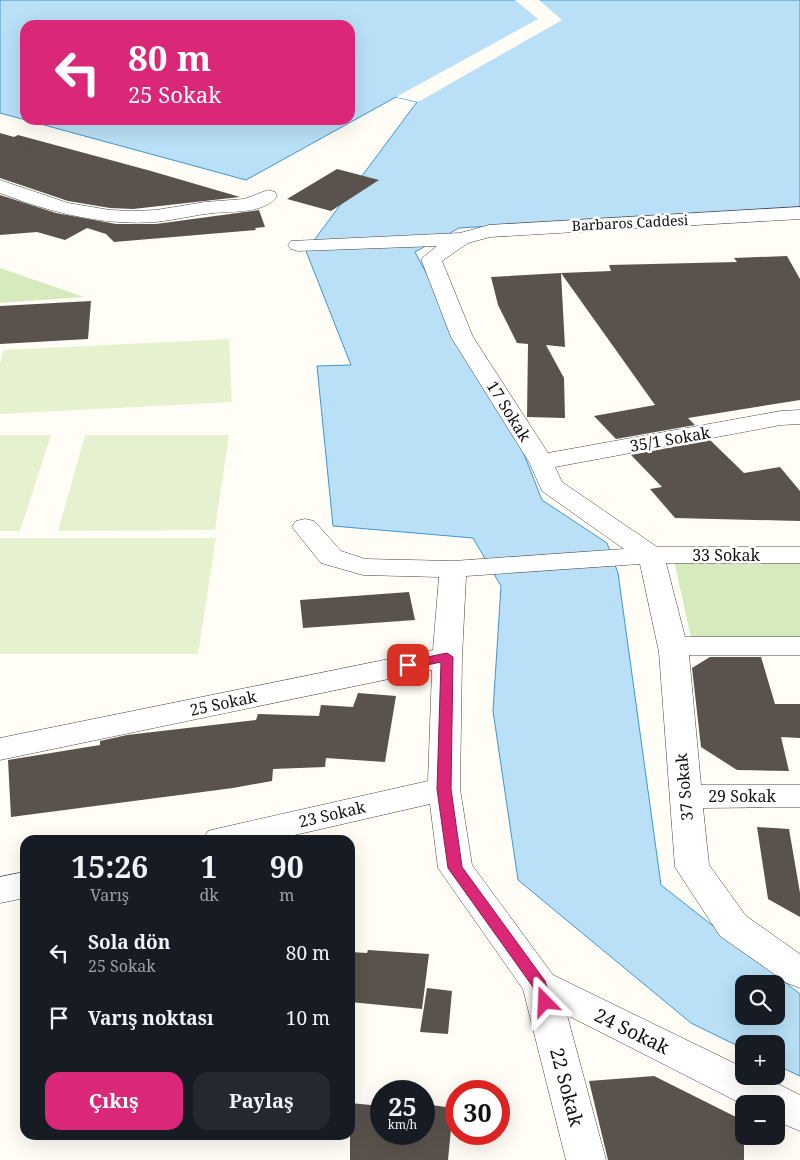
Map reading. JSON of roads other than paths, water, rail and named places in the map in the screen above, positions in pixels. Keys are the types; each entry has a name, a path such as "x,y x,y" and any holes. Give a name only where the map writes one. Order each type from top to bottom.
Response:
{"street":[{"path":"0,186 29,198 59,207 105,215 140,216 179,213 207,207 253,205 268,196"},
{"path":"793,213 782,218 786,224 800,228"},
{"name":"Barbaros Caddesi","path":"461,239 489,231 793,213"},
{"path":"298,245 461,239"},
{"name":"17 Sokak","path":"461,239 431,259 462,337 541,462 550,486 638,556"},
{"name":"35/1 Sokak","path":"541,462 800,416"},
{"name":"33 Sokak","path":"305,526 331,557 363,567 462,569 638,556 800,555"},
{"name":"37 Sokak","path":"638,556 672,646 692,867 733,926 800,973"},
{"name":"24 Sokak","path":"462,569 447,657 444,789 455,868 540,985 800,1114"},
{"path":"672,646 800,646"},
{"name":"25 Sokak","path":"0,749 447,657"},
{"name":"23 Sokak","path":"242,835 444,789"},
{"name":"29 Sokak","path":"685,796 800,796"},
{"path":"0,890 20,885"},
{"name":"22 Sokak","path":"540,985 586,1160"}],"water":[{"path":"0,0 800,0 800,207 459,228 415,252 470,355 485,355 542,500 607,543 618,573 661,885 776,975 735,975 735,1025 785,1025 785,982 800,994 800,1076 785,1069 785,1035 735,1035 735,1045 691,1023 518,880 493,711 501,586 473,538 333,526 317,366 351,365 306,251 417,102 396,97 355,120 355,20 20,20 20,119 0,113"},
{"path":"44,125 345,125 246,180"}]}
